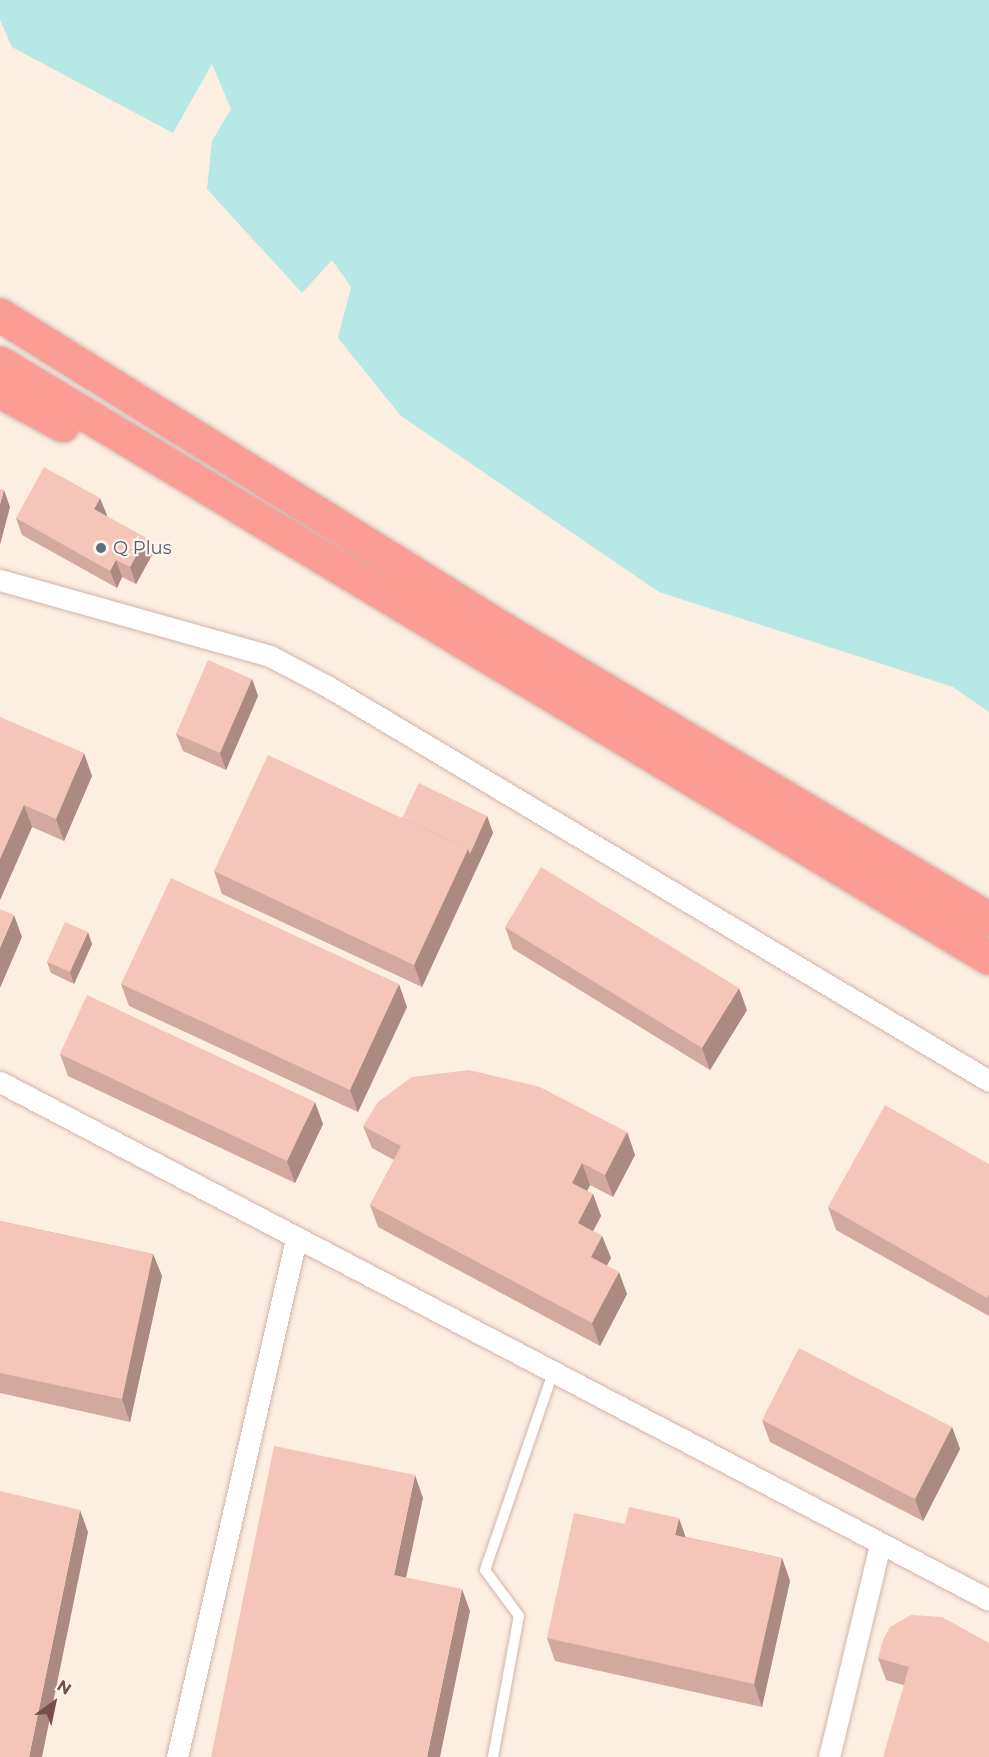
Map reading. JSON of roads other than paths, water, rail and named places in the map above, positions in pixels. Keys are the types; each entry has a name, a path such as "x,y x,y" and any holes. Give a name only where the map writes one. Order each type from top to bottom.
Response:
{"highway":[{"path":"0,315 523,641 989,919"},
{"path":"0,363 989,958"},
{"path":"0,391 53,420 182,499 339,568"}],"street":[{"path":"0,580 270,656 337,692 989,1081"},
{"path":"0,1082 989,1600"},
{"path":"177,1757 296,1239"},
{"path":"829,1757 880,1544"}],"lane":[{"path":"493,1757 519,1616 485,1570 553,1373"}],"water":[{"path":"0,0 989,0 989,712 953,687 659,592 401,416 338,338 351,287 332,260 302,293 207,189 212,141 231,109 212,64 173,133 12,47 0,20"}],"place":[{"name":"Q Plus","path":"101,548"}]}
